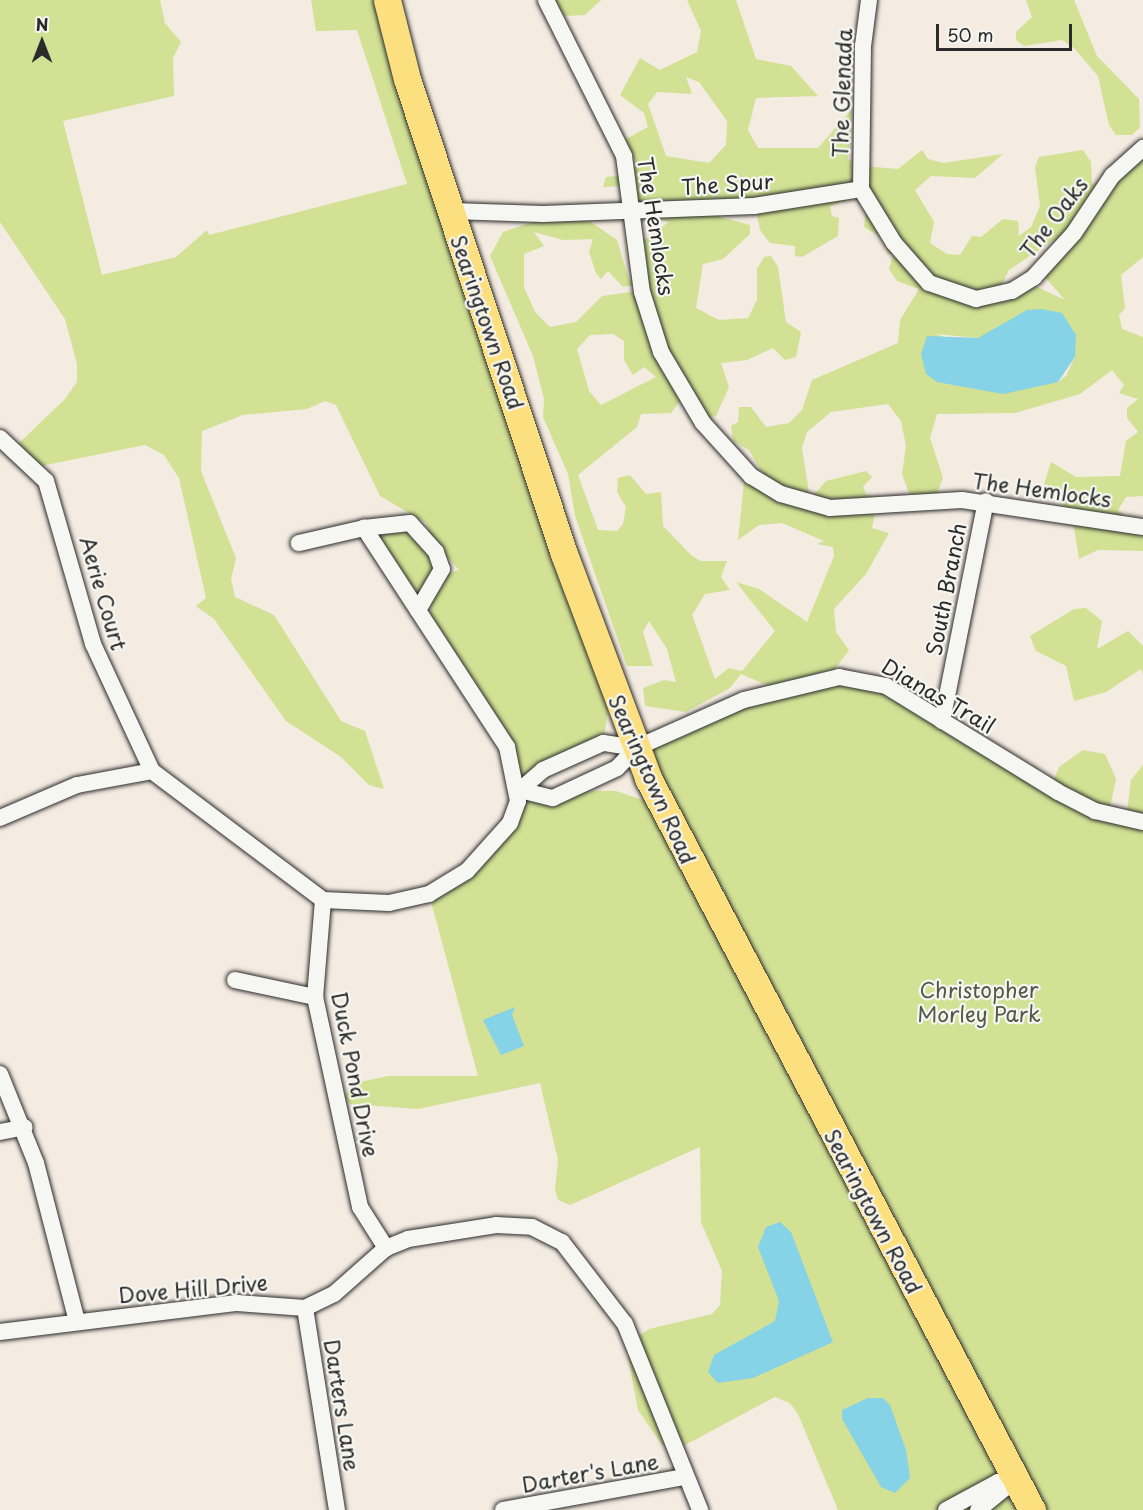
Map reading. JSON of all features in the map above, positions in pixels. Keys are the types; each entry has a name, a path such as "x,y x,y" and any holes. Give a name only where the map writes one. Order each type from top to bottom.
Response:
{"main road":[{"name":"Searingtown Road","path":"387,0 451,211 564,555 636,748 691,866 1032,1510"}],"street":[{"name":"The Hemlocks","path":"546,0 620,145 642,292 661,352 703,423 752,476 781,494 830,508 986,501 1143,527"},
{"name":"The Glenada","path":"861,189 869,0"},
{"name":"The Oaks","path":"861,189 894,243 929,283 963,297 995,297 1049,264 1112,177 1143,148"},
{"name":"The Spur","path":"451,211 630,211 754,207 861,189"},
{"name":"Aerie Court","path":"0,438 46,481 93,644 152,771"},
{"name":"South Branch","path":"942,721 986,501"},
{"path":"298,543 364,528 410,523 436,552 442,569 418,610"},
{"path":"364,528 507,747 520,790"},
{"name":"Dianas Trail","path":"636,748 753,696 828,678 877,682 1067,797 1095,811 1143,822"},
{"path":"0,818 77,784 152,771 323,900 389,903 429,894 467,871 510,823 520,790 543,770 603,743 636,748"},
{"path":"520,790 553,798 617,768 636,748"},
{"name":"Duck Pond Drive","path":"323,900 315,997 360,1207 386,1248"},
{"path":"235,980 315,997"},
{"path":"2,1080 25,1127 77,1321"},
{"path":"0,1132 25,1127"},
{"path":"305,1308 351,1282 386,1248 408,1239 496,1225 532,1227 562,1242 625,1324 685,1478 700,1510"},
{"name":"Dove Hill Drive","path":"0,1332 237,1303 305,1308"},
{"name":"Darters Lane","path":"305,1308 337,1510"},
{"name":"Darter's Lane","path":"504,1510 685,1478"},
{"path":"946,1510 990,1485 1016,1479"},
{"path":"978,1510 1016,1479"}],"green space":[{"name":"Christopher Morley Park","path":"0,0 160,0 165,23 181,42 173,58 174,96 63,121 102,275 176,257 207,230 209,235 407,184 357,30 316,31 311,0 387,0 610,698 603,743 520,790 616,791 649,802 636,748 771,687 741,674 730,688 686,712 645,706 643,688 664,680 676,682 667,649 649,621 643,632 653,666 627,666 575,516 568,474 543,417 544,399 533,356 490,256 503,232 551,216 585,218 617,240 630,283 641,242 669,222 653,216 621,186 603,187 606,177 621,176 637,164 624,140 648,127 644,113 620,95 640,58 660,70 697,52 701,31 687,0 736,0 756,59 791,66 818,96 756,98 748,130 758,148 818,148 852,109 848,159 862,166 898,169 922,150 928,159 943,163 1003,154 975,178 931,176 915,190 934,222 930,243 947,254 960,255 972,236 981,237 1003,219 1018,221 1019,236 1031,227 1040,206 1035,167 1039,157 1083,150 1091,162 1092,185 1143,147 1143,257 1121,275 1125,308 1119,315 1122,329 1143,337 1143,496 1126,497 1118,510 1143,532 1143,551 1098,550 1079,559 1072,515 1044,484 1051,462 1076,477 1120,476 1126,441 1138,432 1127,418 1127,408 1138,399 1119,393 1124,385 1112,370 1080,394 1015,413 937,414 930,438 943,478 937,493 924,498 909,493 902,474 906,446 901,421 888,404 831,412 807,432 802,448 810,499 826,481 866,471 872,477 863,487 866,494 878,498 872,528 889,533 866,574 834,609 836,632 849,650 835,669 803,678 861,678 1054,780 1059,767 1083,750 1105,754 1116,779 1109,813 1127,812 1131,780 1143,765 1143,1510 838,1510 798,1414 790,1403 775,1397 685,1445 662,1445 638,1410 628,1357 637,1337 649,1329 712,1314 720,1305 722,1271 701,1222 700,1147 570,1205 558,1200 555,1190 558,1160 540,1083 418,1109 350,1104 345,1097 351,1084 388,1076 478,1076 429,894 510,823 516,768 430,613 434,593 449,573 459,570 435,544 426,523 380,496 336,405 325,401 307,409 243,415 202,431 201,471 236,558 231,579 235,597 274,615 341,721 365,731 384,789 369,785 341,757 286,721 214,619 196,606 206,598 179,478 164,455 145,445 36,467 15,447 65,399 77,382 77,364 65,319 0,222","holes":["686,77 699,82 727,121 726,145 709,163 666,156 648,104 657,92 692,94","868,184 864,227 887,241 887,254 893,254 889,269 897,281 919,289 900,320 898,343 812,380 802,410 789,423 766,427 751,407 739,407 738,422 731,426 733,441 749,450 765,478 791,504 775,501 754,481 744,483 738,540 759,525 782,523 824,541 817,544 833,547 834,556 807,622 759,589 736,582 775,631 742,671 729,668 715,679 692,615 705,594 730,590 721,577 727,561 700,561 691,555 663,526 661,492 646,494 630,475 618,478 617,492 626,507 623,524 617,531 598,530 578,475 637,427 641,414 671,413 680,401 704,419 716,416 729,387 721,363 747,360 773,348 785,360 796,357 801,332 786,322 778,267 771,256 764,257 757,269 757,300 748,318 719,320 696,308 703,264 723,259 750,234 750,225 720,217 720,200 754,199 760,230 770,243 795,246 795,256 802,257 838,236 839,218 832,216 830,206 853,198","534,232 563,240 593,239 589,252 596,273 601,279 608,271 623,287 640,284 638,291 602,296 576,322 550,327 535,312 524,287 524,254 544,246","1055,239 1045,277 1065,300 1033,285 1001,286 1009,270","1010,323 1075,357 1066,376 1058,382 936,334 978,338","613,334 624,341 624,360 633,375 644,367 656,377 601,405 589,391 577,349 590,335"]},
{"path":"549,0 601,0 585,15 565,16"},
{"path":"1026,0 1074,0 1097,56 1139,99 1140,127 1132,135 1116,135 1109,125 1098,76 1074,48 1062,40 1024,46 1016,40 1016,32 1032,17"},
{"path":"407,527 438,565 418,605 371,531"},
{"path":"1086,608 1102,621 1097,649 1128,631 1143,646 1143,674 1141,669 1106,692 1074,701 1066,666 1036,651 1030,636 1074,609"}],"water":[{"path":"1041,309 1062,313 1076,335 1075,357 1058,382 1003,394 937,382 926,374 921,354 927,336 978,338 1027,310"},
{"path":"515,1007 512,1015 524,1046 501,1055 483,1020"},
{"path":"780,1222 791,1232 833,1342 753,1378 718,1383 708,1372 714,1355 775,1321 779,1301 758,1247 766,1227"},
{"path":"868,1398 883,1398 890,1405 906,1450 910,1478 895,1493 881,1487 842,1419 842,1410"}]}
